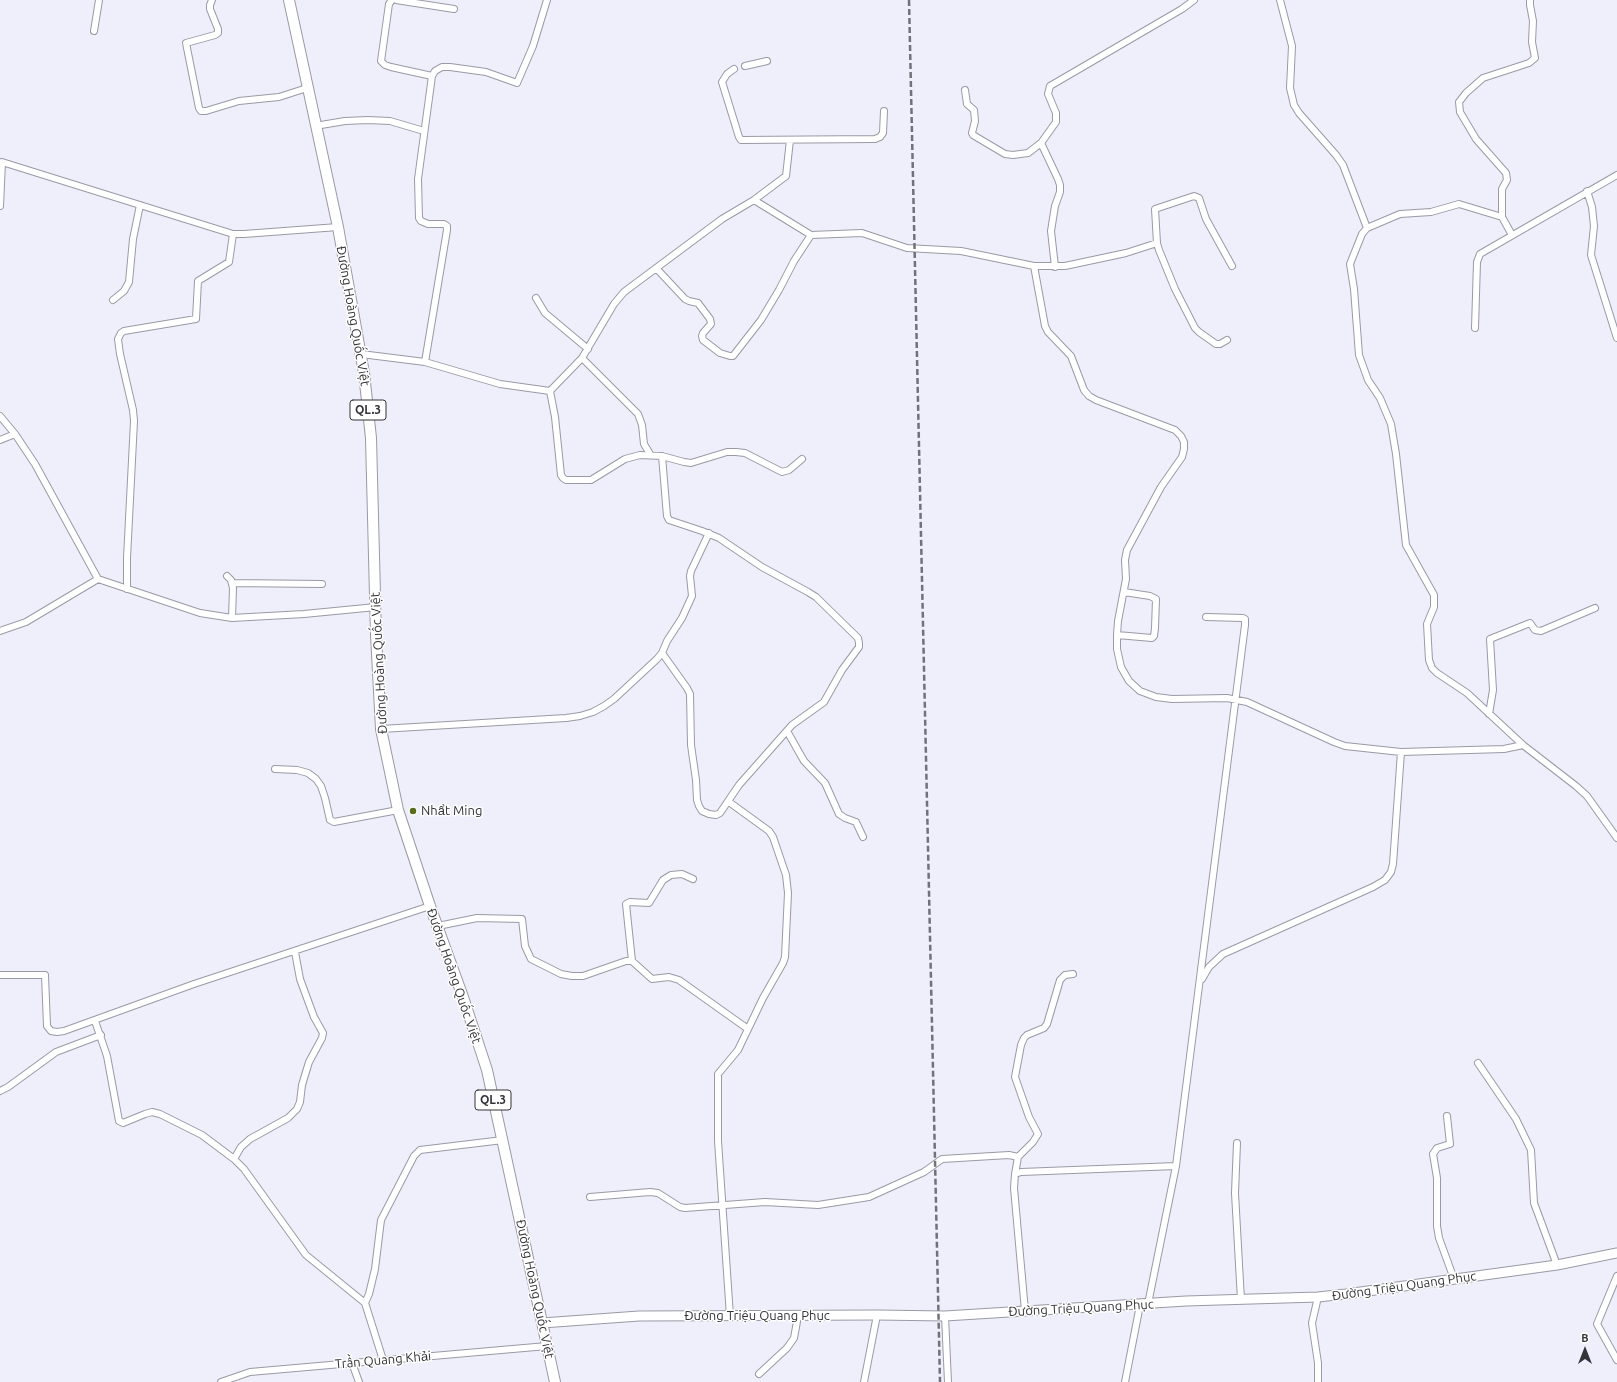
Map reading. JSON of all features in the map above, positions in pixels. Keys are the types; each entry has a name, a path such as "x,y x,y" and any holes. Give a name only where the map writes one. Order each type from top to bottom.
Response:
{"highway":[{"name":"Đường Hoàng Quốc Việt","path":"289,0 338,227 361,354 371,438 381,729 398,810 487,1070 555,1382"}],"main road":[{"name":"Đường Triệu Quang Phục","path":"542,1323 633,1317 877,1315 945,1316 1144,1304 1318,1297 1556,1265 1617,1253"}],"street":[{"path":"94,31 99,0"},
{"path":"212,0 210,9 218,29 218,33 186,43 199,108 202,111 239,101 278,97 307,88"},
{"path":"392,0 389,4 381,61 385,65 391,67 432,76"},
{"path":"396,0 454,9"},
{"path":"425,362 447,230 447,226 444,224 428,224 421,221 419,218 418,179 432,76 435,71 442,67 450,67 486,72 517,83 533,46 547,0"},
{"path":"965,90 967,104 974,110 975,121 972,133 973,135 1005,154 1012,155 1028,153 1041,143 1056,122 1057,117 1048,94 1050,86 1182,10 1194,0"},
{"path":"1280,0 1292,46 1290,88 1294,105 1343,165 1367,228"},
{"path":"1512,235 1502,217 1502,189 1506,180 1506,173 1476,139 1460,112 1459,102 1464,95 1482,78 1529,63 1536,58 1532,42 1533,21 1530,0"},
{"path":"745,66 767,61"},
{"path":"734,68 727,74 722,82 741,140 875,139 880,137 883,132 884,111"},
{"path":"315,126 345,121 390,121 424,131"},
{"path":"550,391 582,358 618,297 722,218 754,200 786,176 790,140"},
{"path":"1041,143 1060,185 1060,192 1055,206 1051,231 1054,267"},
{"path":"0,206 2,162 233,234 338,227"},
{"path":"1475,328 1478,257 1480,254 1617,175"},
{"path":"1588,191 1592,207 1594,226 1590,250 1617,338"},
{"path":"1227,340 1220,344 1216,344 1195,328 1175,289 1157,243 1155,209 1197,196 1209,225 1232,266"},
{"path":"754,200 811,235 862,233 907,248 970,252 1034,266 1065,266 1126,253 1157,243"},
{"path":"1502,217 1459,204 1431,212 1400,214 1367,228 1362,234 1350,264 1354,289 1358,346 1362,364 1368,380 1380,398 1391,424 1396,454 1406,545 1434,595 1434,607 1427,624 1429,660 1432,668 1467,693 1523,745 1587,796 1617,838"},
{"path":"113,300 124,291 130,282 134,239 140,205"},
{"path":"127,589 127,558 134,410 120,354 118,339 119,335 124,331 196,319 198,281 229,262 233,234"},
{"path":"656,268 685,299 698,303 710,319 711,324 703,333 703,340 720,353 733,356 760,320 779,290 794,261 811,235"},
{"path":"1034,266 1045,326 1048,332 1071,356 1084,390 1089,396 1175,430 1184,442 1182,457 1161,487 1128,546 1125,560 1126,579 1118,621 1117,649 1121,667 1129,681 1140,691 1156,697 1172,699 1236,699 1247,702 1345,746 1401,752 1504,749 1523,745"},
{"path":"536,298 545,313 588,349"},
{"path":"361,354 425,362 500,384 550,391"},
{"path":"582,358 638,414 642,425 644,444 650,454"},
{"path":"550,391 563,478 566,480 591,480 625,459 650,454 691,463 727,452 745,453 782,472 789,470 802,459"},
{"path":"0,416 15,434 46,483 98,579 200,613 232,618 304,614 376,607"},
{"path":"0,440 15,434"},
{"path":"662,456 667,516 669,520 709,533 727,543 762,567 808,592 858,638 859,647 842,670 824,702 797,720 739,785 729,802 720,813 716,815 702,811 697,800 691,745 690,694 662,653"},
{"path":"381,729 580,716 593,712 614,699 662,653 667,641 682,618 692,596 691,571 709,533"},
{"path":"227,576 232,583 232,618"},
{"path":"0,631 26,622 98,579"},
{"path":"232,583 322,584"},
{"path":"1117,635 1152,638 1155,632 1157,610 1156,599 1150,596 1124,592"},
{"path":"1489,714 1493,690 1490,640 1530,623 1535,630 1541,631 1595,608"},
{"path":"1125,1382 1176,1166 1246,625 1245,619 1206,616"},
{"path":"787,731 804,760 825,783 840,814 845,818 856,822 863,837"},
{"path":"1200,983 1209,967 1223,954 1373,887 1385,880 1393,864 1401,752"},
{"path":"275,769 297,770 308,773 316,779 323,792 331,822 398,810"},
{"path":"729,802 769,831 773,837 788,884 785,958 734,1056 720,1069 718,1074 718,1141 730,1316"},
{"path":"632,961 626,904 630,902 649,903 663,880 671,874 682,874 693,879"},
{"path":"0,974 45,975 47,1026 51,1031 64,1031 194,984 295,952 430,906"},
{"path":"438,926 477,918 522,919 525,946 531,959 561,974 583,976 626,961 632,961 652,979 669,977 679,980 748,1029"},
{"path":"234,1159 242,1147 250,1139 288,1118 297,1108 300,1102 302,1085 310,1062 322,1038 323,1033 314,1017 300,979 295,952"},
{"path":"1025,1311 1014,1188 1015,1174 1018,1157 1037,1138 1038,1134 1029,1117 1015,1076 1021,1045 1024,1038 1027,1035 1044,1028 1047,1024 1060,980 1066,975 1073,974"},
{"path":"95,1021 107,1056 118,1120 123,1123 152,1112 160,1114 196,1131 234,1159 252,1179 306,1255 365,1303 383,1360"},
{"path":"0,1091 8,1087 56,1052 101,1035"},
{"path":"1478,1063 1516,1119 1530,1150 1534,1203 1556,1265"},
{"path":"1447,1116 1451,1142 1447,1146 1437,1148 1433,1154 1437,1178 1438,1232 1454,1279"},
{"path":"365,1303 369,1294 375,1269 382,1220 415,1154 420,1150 503,1140"},
{"path":"1237,1143 1235,1193 1241,1300"},
{"path":"590,1197 650,1192 665,1196 680,1207 685,1208 765,1202 818,1205 869,1197 924,1172 942,1159 1008,1155 1018,1157"},
{"path":"1015,1174 1021,1172 1176,1166"},
{"path":"1617,1276 1597,1324 1617,1360"},
{"path":"1318,1297 1312,1323 1318,1363 1318,1382"},
{"path":"864,1382 877,1315"},
{"path":"758,1374 782,1353 794,1338 798,1316"},
{"path":"945,1316 948,1382"},
{"name":"Trần Quang Khải","path":"221,1382 238,1379 250,1372 547,1346"},
{"path":"352,1363 359,1382"}],"railway":[{"path":"909,0 940,1382"}],"place":[{"name":"Nhẩt Ming","path":"413,811"}]}
